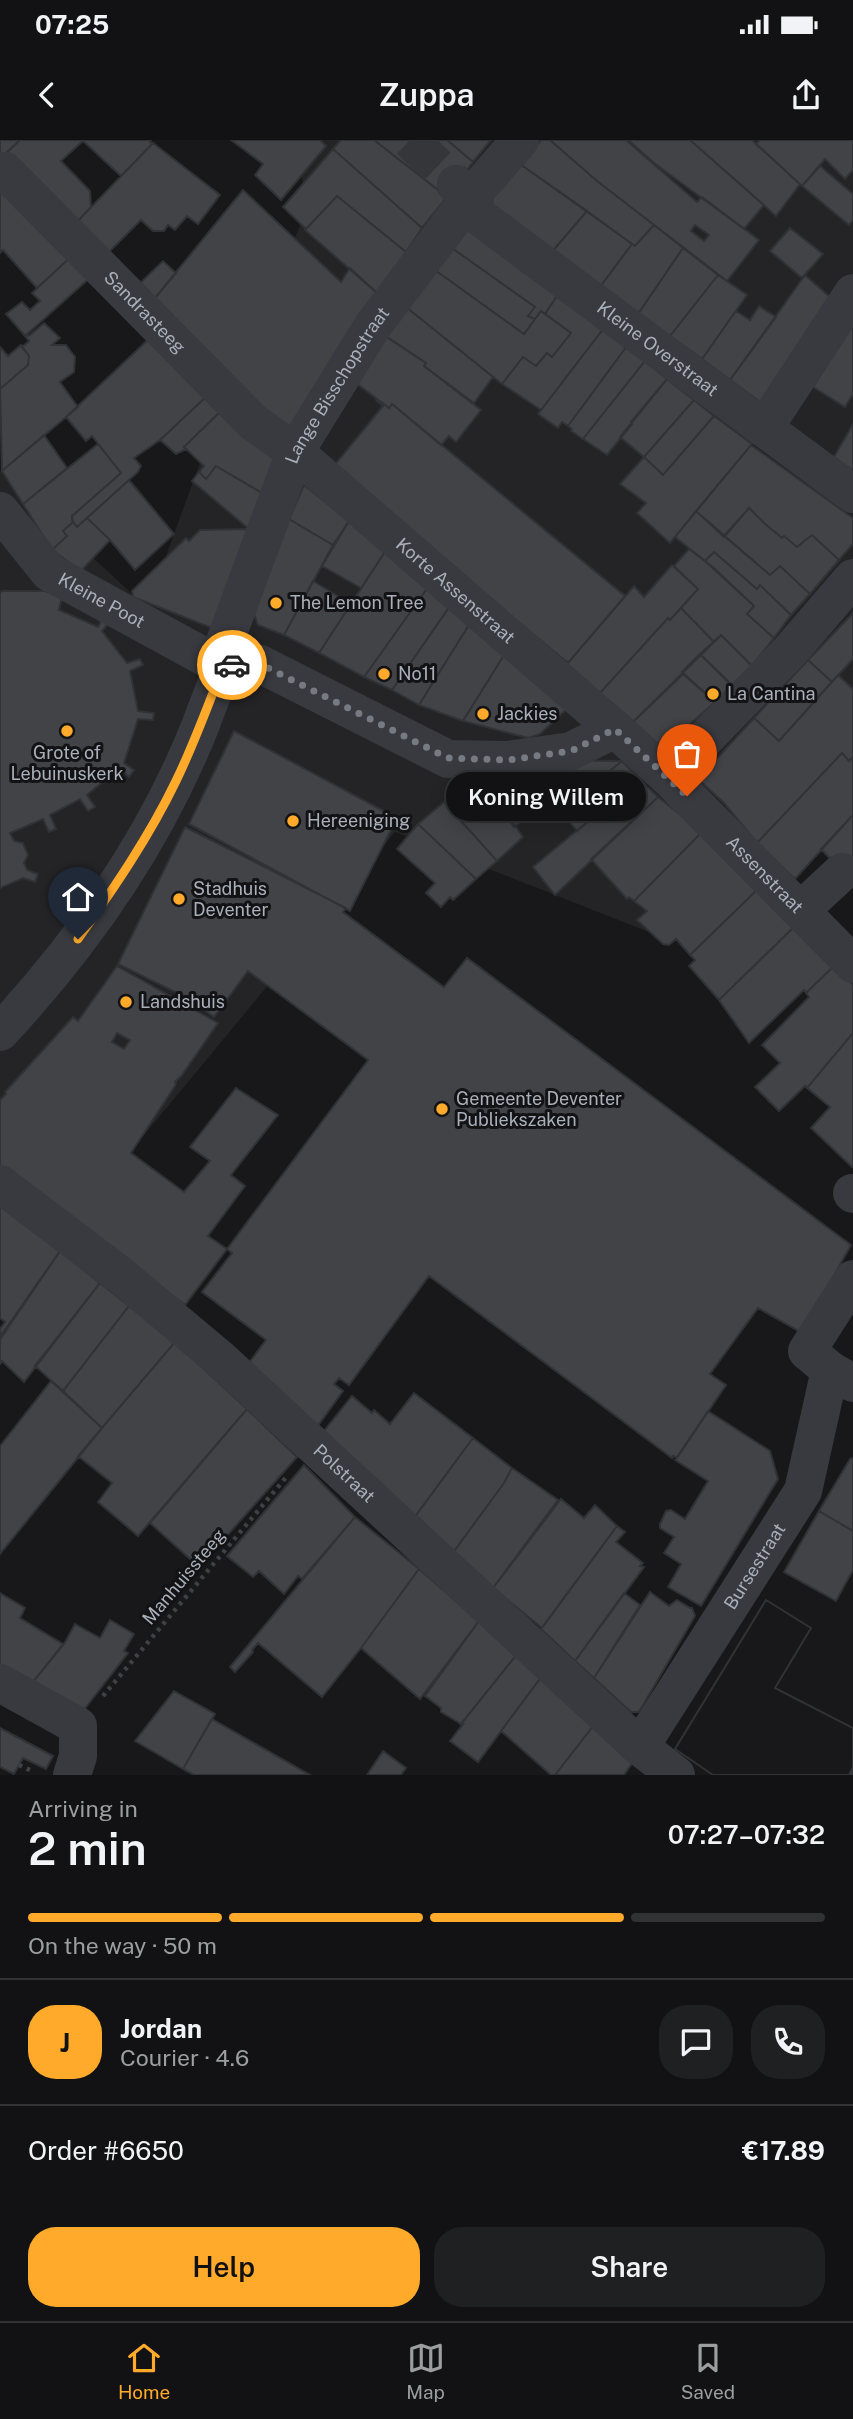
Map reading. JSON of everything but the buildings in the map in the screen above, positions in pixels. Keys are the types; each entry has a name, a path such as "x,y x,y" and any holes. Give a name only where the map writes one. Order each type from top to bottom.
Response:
{"street":[{"name":"Lange Bisschopstraat","path":"0,1031 78,939 139,849 178,778 223,667 223,648 295,452 372,327 462,192 520,140"},
{"name":"Sandrasteeg","path":"0,175 5,171 253,422 295,452"},
{"name":"Kleine Overstraat","path":"462,192 481,218 853,494"},
{"path":"764,428 853,293"},
{"name":"Korte Assenstraat","path":"295,452 615,729"},
{"name":"Kleine Poot","path":"0,511 48,572 223,667"},
{"path":"668,777 791,650 853,578"},
{"path":"223,667 244,663 260,664 448,758 508,760 571,751 615,729"},
{"name":"Assenstraat","path":"615,729 668,777 853,964"},
{"path":"802,910 842,872"},
{"name":"Polstraat","path":"0,1184 120,1275 219,1358 640,1746 676,1775"},
{"name":"Bursestraat","path":"640,1746 803,1491 841,1377 807,1351 853,1279"},
{"path":"0,1683 78,1726 78,1756 72,1775"}],"path":[{"name":"Manhuissteeg","path":"78,1726 313,1446"}],"shaded area":[{"path":"294,140 853,140 853,749 664,938 395,832 0,1309 0,471 147,608 205,449 308,207"}],"tunnel":[{"path":"410,140 456,184"}],"way so far":[{"path":"232,665 260,664 448,758 508,760 571,751 615,729 687,796"}],"place":[{"name":"The Lemon Tree","path":"276,603"},
{"name":"No11","path":"384,674"},
{"name":"La Cantina","path":"713,694"},
{"name":"Jackies","path":"483,714"},
{"name":"Grote of Lebuinuskerk","path":"67,731"},
{"name":"Koning Willem","path":"687,796"},
{"name":"Hereeniging","path":"293,821"},
{"name":"Stadhuis Deventer","path":"179,899"},
{"name":"Landshuis","path":"126,1002"},
{"name":"Gemeente Deventer Publiekszaken","path":"442,1109"}],"route":[{"path":"78,939 153,825 189,754 223,667 232,665"}]}
